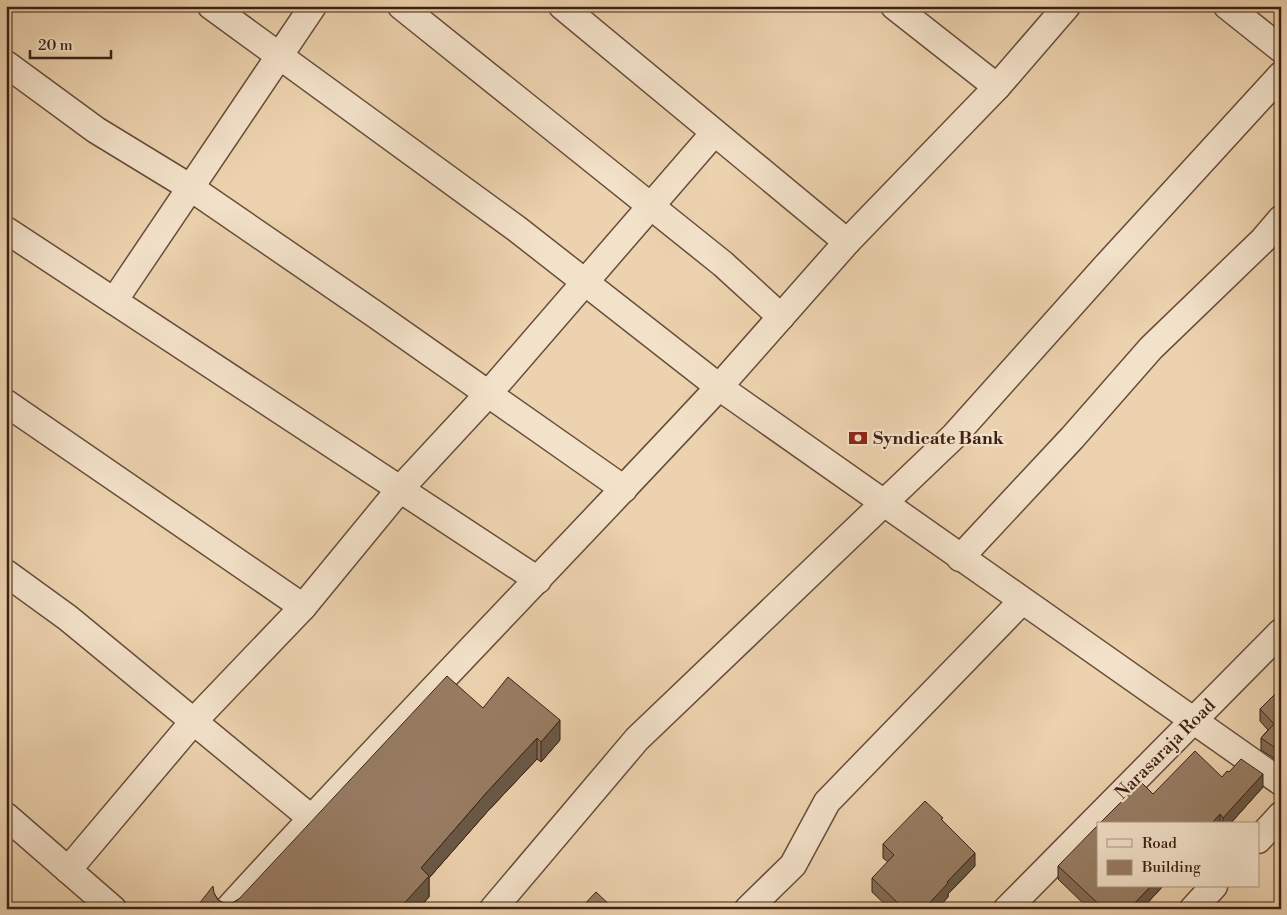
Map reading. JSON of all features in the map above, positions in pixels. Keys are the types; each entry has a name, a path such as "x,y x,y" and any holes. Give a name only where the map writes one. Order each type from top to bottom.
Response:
{"street":[{"path":"211,6 517,229 719,388 1281,782"},
{"path":"114,301 313,6"},
{"path":"401,6 723,264 781,317"},
{"path":"562,6 847,242"},
{"path":"894,6 996,87"},
{"path":"228,909 311,818 719,388 847,242 996,87 1067,6"},
{"path":"1227,6 1276,37"},
{"path":"6,64 96,130 191,188 489,393 624,489"},
{"path":"493,909 637,740 954,436 1281,74"},
{"path":"68,870 193,722 303,607 400,490 586,283 714,133"},
{"path":"960,558 1151,348 1263,240 1281,219"},
{"path":"6,230 538,580"},
{"path":"6,403 303,607"},
{"path":"6,573 68,618 311,818"},
{"path":"748,909 793,865 827,802 1022,602"},
{"name":"Narasaraja Road","path":"1007,909 1281,632"},
{"path":"1260,838 1281,815"},
{"path":"6,816 113,909"},
{"path":"1193,909 1212,888"}],"building":[{"path":"447,676 483,708 508,677 560,720 541,742 537,738 421,868 429,876 399,909 195,909 213,886 218,900 224,903 232,903 239,899"},
{"path":"1281,688 1281,752 1261,738 1274,724 1260,709"},
{"path":"1195,751 1222,777 1241,759 1263,774 1223,818 1220,814 1213,822 1101,822 1141,782 1153,794"},
{"path":"925,801 975,853 924,909 904,909 872,878 894,855 883,844"},
{"path":"1097,826 1097,888 1149,888 1129,909 1104,909 1058,866"},
{"path":"596,892 614,909 580,909"}],"place":[{"name":"Syndicate Bank","path":"858,438"}]}
